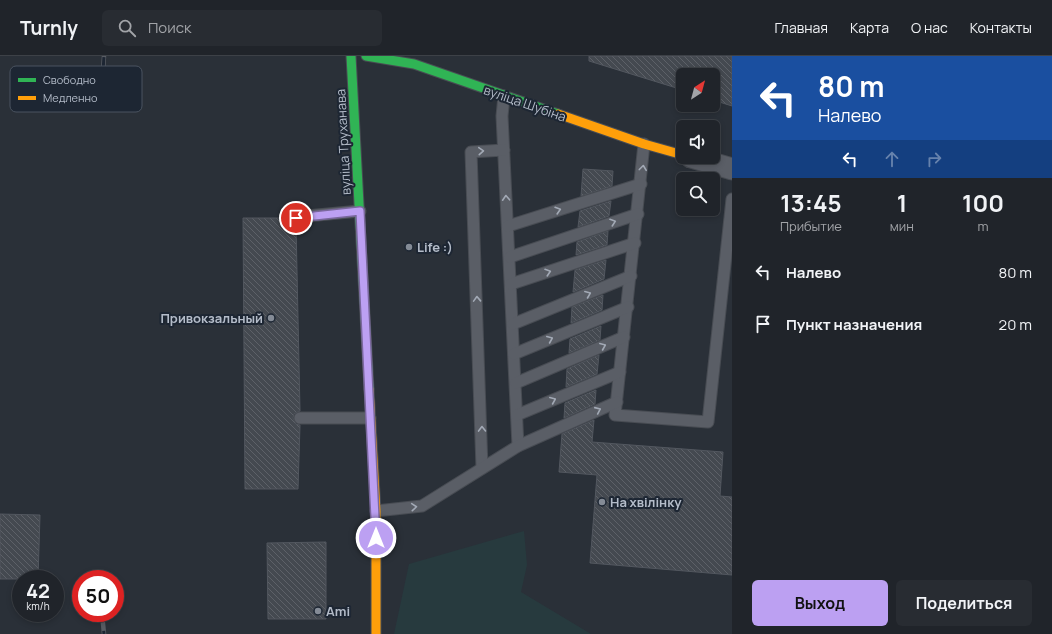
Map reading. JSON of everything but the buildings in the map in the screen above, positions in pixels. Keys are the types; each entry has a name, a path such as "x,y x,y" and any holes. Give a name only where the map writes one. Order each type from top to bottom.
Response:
{"main road":[{"name":"вуліца Труханава","path":"351,56 376,511 376,634"},
{"name":"вуліца Шубіна","path":"366,56 414,64 644,144 676,153"}],"street":[{"path":"715,164 732,169"}],"lane":[{"path":"504,96 502,116 518,446"},
{"path":"644,144 635,243 615,415 708,422 732,199"},
{"path":"482,468 471,152 504,150"},
{"path":"508,226 641,184"},
{"path":"296,218 360,211"},
{"path":"510,257 638,214"},
{"path":"511,284 635,243"},
{"path":"513,324 631,276"},
{"path":"514,354 628,307"},
{"path":"516,383 624,337"},
{"path":"517,416 620,372"},
{"path":"376,511 422,506 518,446 616,402"},
{"path":"300,418 370,418"}],"green space":[{"path":"524,531 527,565 521,592 591,634 394,634 409,564"}],"railway":[{"path":"103,66 104,56"},
{"path":"103,622 104,634"}],"traffic: fast":[{"path":"351,56 369,389"},
{"path":"366,56 414,64 558,114"}],"traffic: slow":[{"path":"558,114 644,144 676,153"},
{"path":"369,389 376,511 376,634"}],"place":[{"name":"Life :)","path":"409,247"},
{"name":"Привокзальный","path":"271,318"},
{"name":"На хвілінку","path":"602,502"},
{"name":"Ami","path":"318,611"}],"route":[{"path":"296,218 360,211 376,511 376,538"}]}
